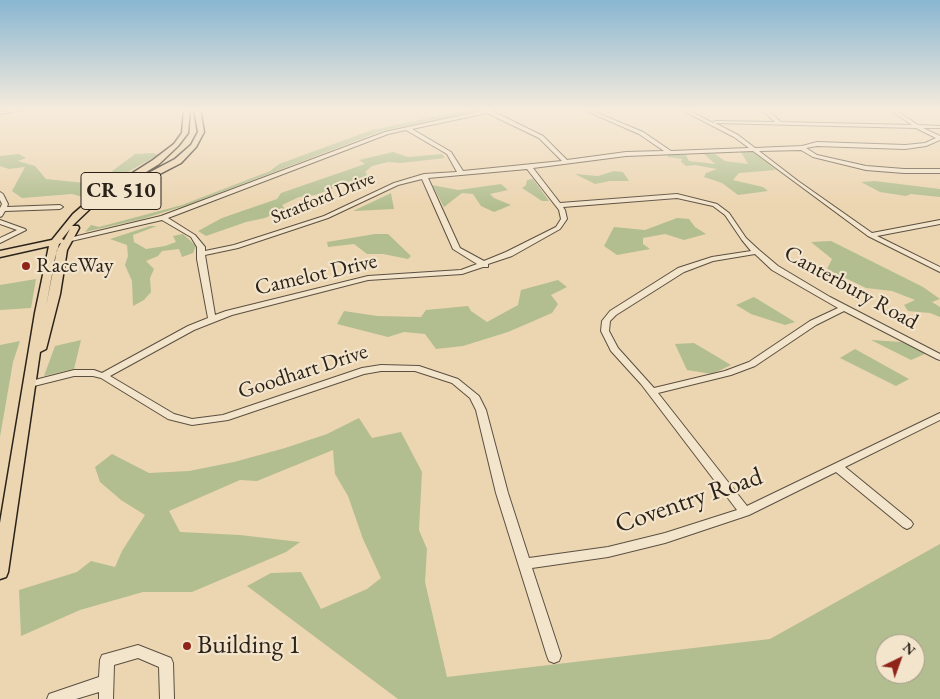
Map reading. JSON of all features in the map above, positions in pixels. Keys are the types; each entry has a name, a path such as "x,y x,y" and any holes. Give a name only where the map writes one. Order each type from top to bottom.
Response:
{"main road":[{"name":"CR 510","path":"0,572 40,312 50,258 55,242 76,216 90,204 156,162 179,142"},
{"name":"CR 510","path":"30,384 49,320 62,250 67,240 82,220 110,198 188,153 196,142"},
{"path":"0,254 67,240"}],"street":[{"path":"67,240 164,218 361,142"},
{"path":"429,142 449,154 461,173"},
{"path":"546,142 565,160"},
{"path":"654,142 669,152"},
{"path":"744,142 783,173 870,235 896,250 940,270"},
{"name":"Stratford Drive","path":"201,254 236,247 326,217 401,182 424,176 529,167 565,160 669,152 802,148 817,144 920,146 931,142"},
{"path":"802,148 815,156 866,168 940,171"},
{"path":"529,167 558,205"},
{"path":"424,176 457,249 485,265"},
{"path":"0,194 4,200 2,212 60,207"},
{"name":"Canterbury Road","path":"558,205 666,197 700,200 715,205 724,211 756,252 799,284 940,358"},
{"name":"Camelot Drive","path":"103,376 212,319 368,278 462,272 485,265 558,228 564,219 558,205"},
{"path":"164,218 197,240 201,247 212,319"},
{"path":"0,222 23,230 0,241"},
{"path":"870,235 940,222"},
{"path":"745,512 608,339 606,321 613,313 681,270 712,259 756,252"},
{"path":"651,392 728,373 752,364 813,323 844,308"},
{"name":"Goodhart Drive","path":"30,384 74,373 94,373 103,376 171,417 192,422 224,418 362,371 381,368 416,368 455,381 474,396 478,403 502,493 554,656"},
{"name":"Coventry Road","path":"525,564 608,552 665,538 745,512 940,416"},
{"path":"837,467 907,524"},
{"path":"105,699 107,660 141,651 166,663 167,699"},
{"path":"54,699 107,682"}],"green space":[{"path":"340,142 354,142 187,205 142,219 85,232 91,225 99,227 182,205 270,171 279,164"},
{"path":"752,151 776,170 739,173 733,180 763,187 768,191 738,195 722,183 704,177 706,173 717,169 695,165 686,166 681,162 682,159 668,157 667,155 686,155 689,161 715,164 703,153 715,154 725,161 748,164 741,152"},
{"path":"393,152 408,157 442,154 445,158 401,163 388,162 372,166 365,172 368,176 315,195 299,197 282,205 285,209 265,218 246,222 206,236 198,231 222,218 277,199 281,193 365,164 359,160"},
{"path":"154,153 158,155 83,197 72,194 22,198 12,191 25,167 9,169 0,166 0,156 19,154 26,158 18,161 35,166 46,179 95,184 135,154"},
{"path":"614,171 623,172 629,181 610,181 595,184 575,174 598,176"},
{"path":"533,179 549,201 542,201 522,188 526,185 527,180"},
{"path":"875,181 940,189 940,197 911,194 906,196 880,192 861,182"},
{"path":"501,184 508,190 490,194 494,198 511,205 494,212 481,206 473,194 462,193 444,207 432,185 458,190"},
{"path":"391,193 394,209 353,211"},
{"path":"677,218 689,219 695,227 706,234 684,240 665,234 643,238 643,244 650,249 617,255 604,246 614,227 645,230"},
{"path":"150,226 157,226 133,235 134,242 146,249 176,242 173,236 183,234 196,246 193,253 182,257 179,249 162,251 158,256 146,261 154,269 150,278 151,292 144,300 133,306 132,281 125,265 128,256 127,245 110,239"},
{"path":"375,234 388,234 411,256 408,259 383,254 367,254 354,244 328,247 327,242"},
{"path":"831,241 923,287 940,299 932,302 940,307 940,317 930,313 908,311 904,305 915,300 892,291 866,288 827,269 832,259 811,242"},
{"path":"36,279 31,308 0,310 0,285"},
{"path":"558,280 567,287 551,295 558,304 552,313 508,332 463,346 436,349 425,334 404,332 388,337 337,324 344,311 377,316 421,317 426,310 468,306 471,311 487,322 518,305 521,290"},
{"path":"754,297 795,322 785,325 751,314 736,305"},
{"path":"81,340 74,369 44,376 55,346"},
{"path":"871,340 901,342 927,353 911,360"},
{"path":"20,341 13,362 0,437 0,345"},
{"path":"694,343 731,365 712,374 687,370 675,344"},
{"path":"855,349 909,379 896,386 840,358"},
{"path":"359,418 372,438 401,432 422,472 419,530 427,549 425,582 447,677 770,639 940,544 940,699 398,699 247,586 271,573 301,572 321,609 367,589 381,578 363,539 348,496 335,474 333,450 257,481 240,480 169,511 180,532 240,535 300,542 286,552 192,592 143,592 80,610 21,636 19,590 77,572 91,561 115,567 122,551 145,515 121,500 100,482 95,467 112,454 149,473 189,471 234,462 327,434"}],"place":[{"name":"RaceWay","path":"26,266"},
{"name":"Building 1","path":"187,646"}]}
